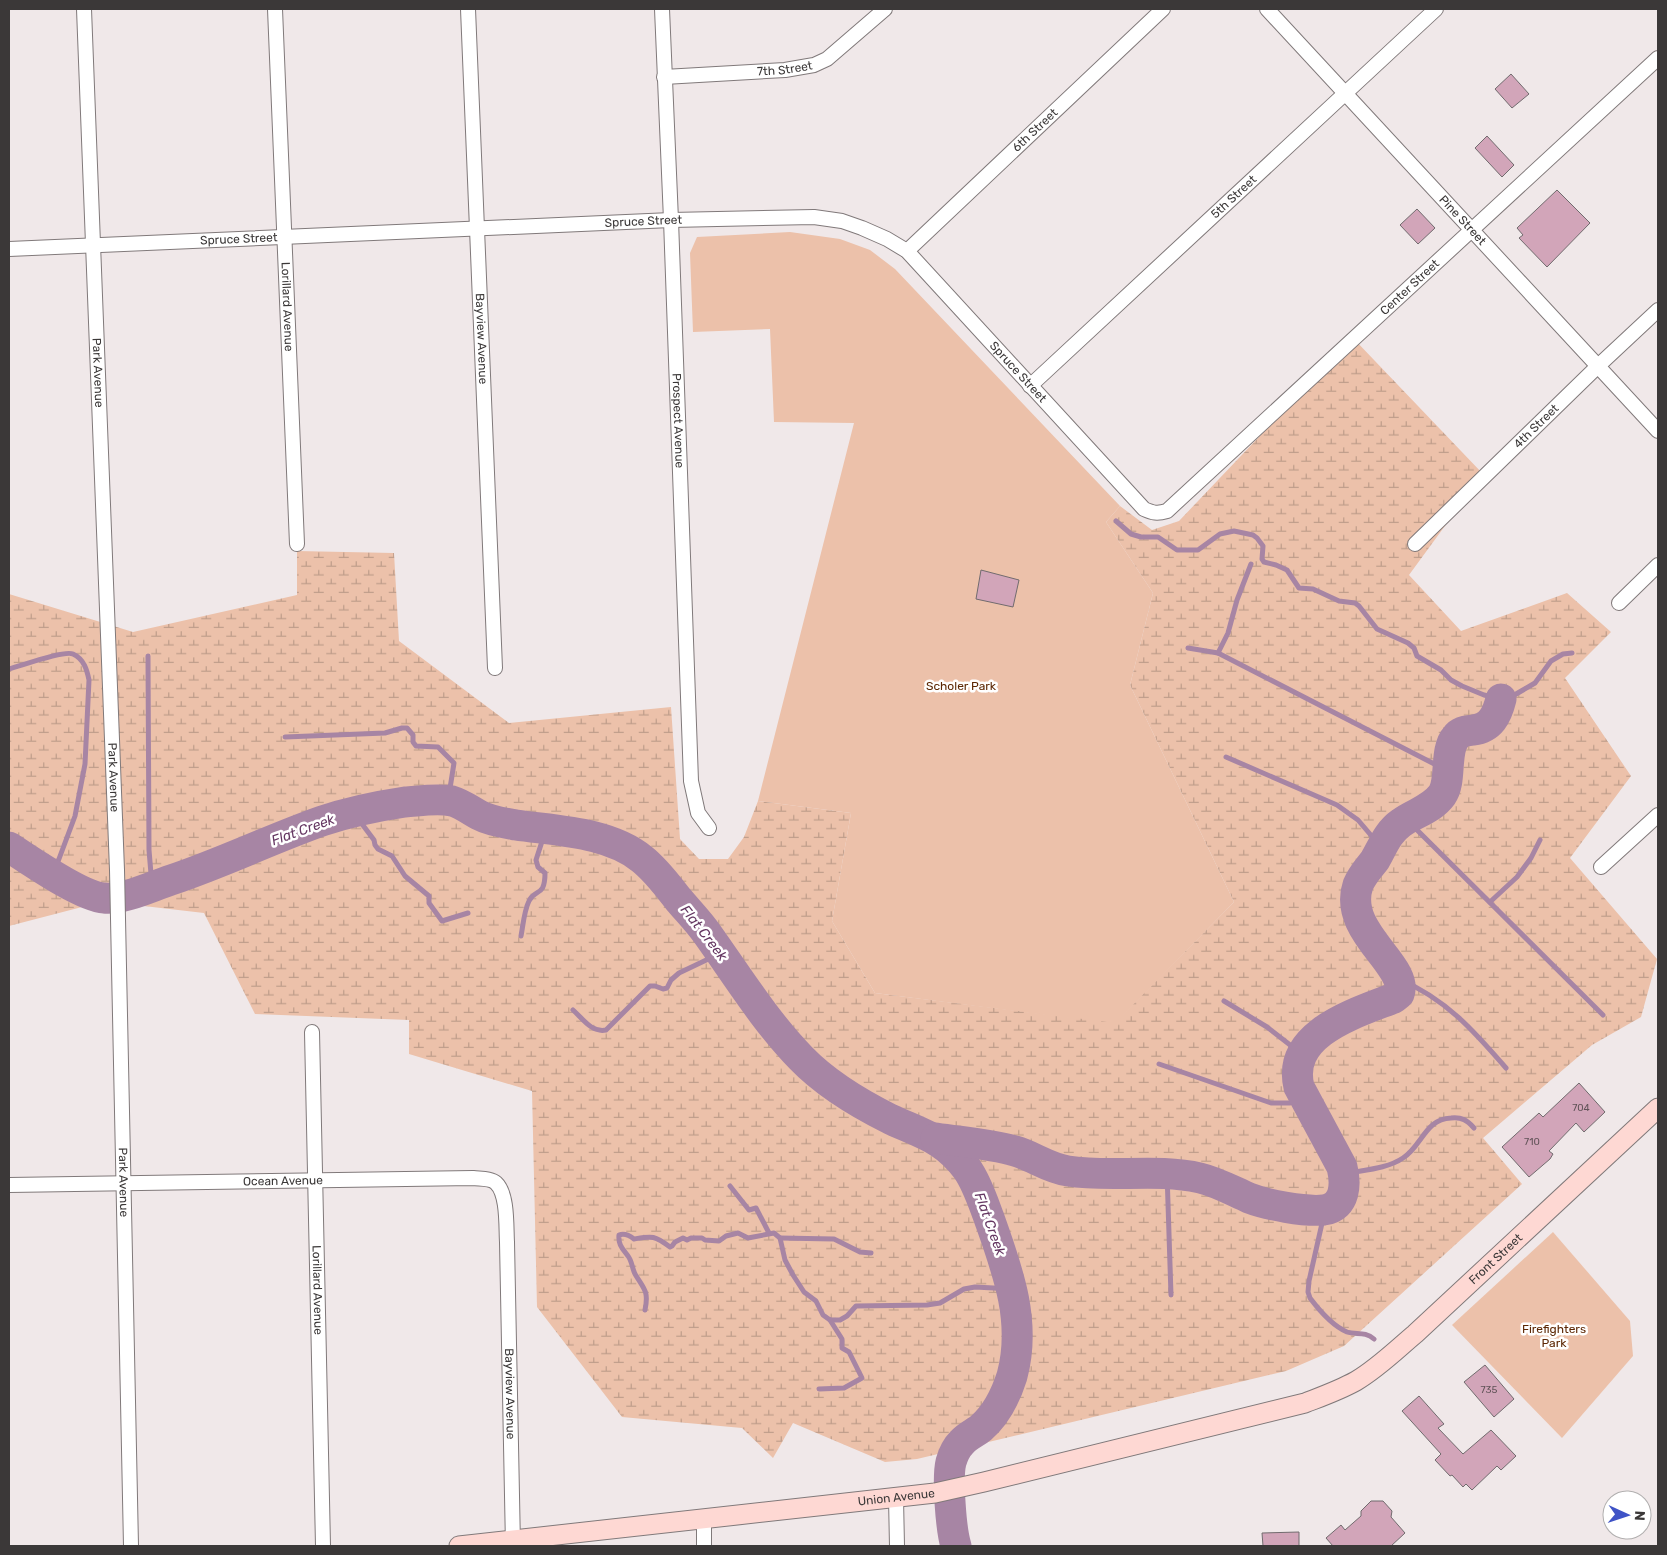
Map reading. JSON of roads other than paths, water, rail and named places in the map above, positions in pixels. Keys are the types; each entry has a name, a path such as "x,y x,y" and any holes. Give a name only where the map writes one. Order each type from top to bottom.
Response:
{"street":[{"name":"Park Avenue","path":"84,9 117,870 131,1546"},
{"name":"Lorillard Avenue","path":"275,9 297,544"},
{"name":"Bayview Avenue","path":"468,9 495,668"},
{"name":"Prospect Avenue","path":"662,9 691,781 698,813 701,820 709,828"},
{"name":"7th Street","path":"664,78 785,70 814,65 826,59 885,9"},
{"name":"6th Street","path":"907,251 1163,9"},
{"name":"Pine Street","path":"1267,9 1658,431"},
{"name":"5th Street","path":"1030,386 1436,9"},
{"name":"Center Street","path":"1158,514 1167,511 1658,58"},
{"name":"Spruce Street","path":"9,248 284,238 671,220 814,217 842,221 887,239 907,251 1144,509 1158,514"},
{"name":"4th Street","path":"1415,544 1658,310"},
{"path":"1619,603 1658,566"},
{"path":"1601,867 1658,815"},
{"name":"Lorillard Avenue","path":"312,1032 323,1546"},
{"name":"Front Street","path":"1323,1396 1357,1380 1382,1362 1658,1108"},
{"name":"Ocean Avenue","path":"9,1185 315,1182 473,1178 496,1183 502,1193 507,1242"},
{"name":"Bayview Avenue","path":"507,1242 512,1543"},
{"name":"Union Avenue","path":"459,1546 512,1543 704,1518 905,1497 984,1482 1305,1403 1323,1396"},
{"path":"898,1546 905,1497"},
{"path":"704,1518 704,1546"}],"waterway":[{"path":"1116,521 1131,534 1141,537 1158,537 1177,550 1198,550 1220,534 1234,531 1253,535 1263,546 1262,559 1264,562 1287,570 1299,588 1313,589 1339,601 1355,603 1377,629 1408,643 1414,648 1417,656 1441,670 1451,680 1484,695 1501,699 1511,697 1535,683 1551,661 1563,654 1572,653"},
{"path":"1218,653 1228,633 1237,600 1251,564"},
{"path":"1188,648 1218,653 1448,771"},
{"path":"9,669 68,653 77,656 82,662 89,680 85,764 75,816 53,875"},
{"path":"148,656 149,850 152,886"},
{"path":"936,1138 986,1145 1022,1153 1068,1171 1101,1174 1150,1173 1200,1178 1219,1184 1257,1201 1286,1207 1324,1210 1337,1204 1344,1187 1342,1167 1299,1087 1298,1068 1303,1052 1313,1039 1327,1028 1399,994 1400,983 1395,972 1367,933 1359,918 1356,902 1358,885 1396,827 1428,808 1442,795 1447,782 1450,750 1456,737 1461,732 1479,729 1489,724 1495,715 1501,699"},
{"path":"285,737 385,733 407,728 413,735 413,742 416,746 438,747 454,763 448,801"},
{"path":"1226,757 1337,805 1358,820 1381,847"},
{"name":"Flat Creek","path":"9,847 70,885 94,896 112,898 138,892 332,818 405,802 440,800 456,802 483,817 497,821 598,838 629,850 642,859 657,873 701,926 764,1014 801,1058 832,1085 854,1100 932,1138 950,1150 971,1174 977,1186 996,1237 1013,1295 1017,1335 1016,1356 1007,1390 996,1411 979,1430 960,1444 951,1462 949,1480 950,1504 956,1546"},
{"path":"353,812 374,840 378,849 392,856 405,876 429,896 429,903 442,921 468,913"},
{"path":"1406,819 1603,1015"},
{"path":"521,936 527,905 531,897 542,889 545,881 545,873 538,867 536,860 546,829"},
{"path":"1490,902 1517,877 1531,858 1540,840"},
{"path":"573,1010 592,1027 606,1030 650,986 667,988 671,980 679,973 721,953"},
{"path":"1399,979 1416,987 1445,1006 1482,1041 1506,1068"},
{"path":"1224,1001 1267,1027 1303,1055"},
{"path":"1159,1064 1271,1103 1290,1103 1304,1097"},
{"path":"1344,1174 1382,1167 1397,1162 1415,1147 1429,1128 1442,1120 1461,1119 1467,1121 1474,1128"},
{"path":"1167,1173 1171,1295"},
{"path":"730,1186 749,1210 756,1208 769,1233"},
{"path":"1325,1210 1309,1281 1308,1292 1310,1298 1337,1326 1347,1332 1367,1335 1374,1339"},
{"path":"645,1310 645,1290 620,1244 619,1235 623,1234 634,1239 653,1237 670,1247 683,1238 687,1240 702,1238 719,1241 726,1236 738,1233 748,1238 774,1233 780,1238 785,1260 793,1275 804,1292 816,1301 823,1315 830,1320 840,1320 847,1316 856,1306 927,1305 940,1303 964,1289 975,1287 1012,1289"},
{"path":"780,1238 834,1239 860,1252 871,1253"},
{"path":"819,1389 844,1388 862,1378 849,1352 842,1348 842,1339 830,1320"}],"park label":[{"name":"Scholer Park","path":"961,686"},
{"name":"Firefighters Park","path":"1554,1336"}]}
